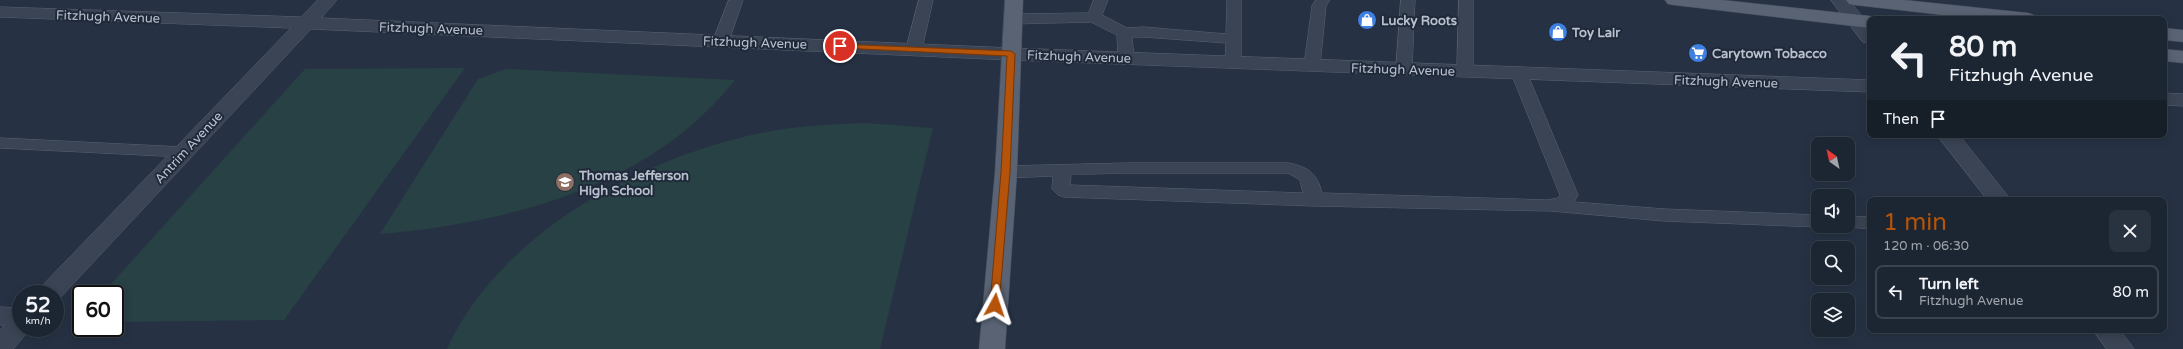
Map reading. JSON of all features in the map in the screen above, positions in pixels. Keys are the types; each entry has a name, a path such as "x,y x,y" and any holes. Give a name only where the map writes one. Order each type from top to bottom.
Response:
{"main road":[{"path":"1674,0 1863,22"},
{"path":"1855,0 2001,16"},
{"path":"992,349 1006,172 1014,9"},
{"path":"2167,34 2183,36"},
{"path":"2167,55 2183,57"}],"street":[{"name":"Antrim Avenue","path":"57,285 328,0"},
{"path":"1840,0 1863,22"},
{"name":"Fitzhugh Avenue","path":"0,12 305,23 1011,54 1867,86"},
{"path":"2167,99 2183,100"},
{"path":"1950,138 1998,197"},
{"path":"0,316 12,317"},
{"path":"0,346 12,333"},
{"path":"2109,333 2122,349"}],"lane":[{"path":"721,41 736,0"},
{"path":"914,49 926,0"},
{"path":"1094,17 1101,0"},
{"path":"1233,62 1234,0"},
{"path":"1312,65 1319,6 1323,0"},
{"path":"1404,69 1408,0"},
{"path":"1465,71 1466,0"},
{"path":"1014,9 1094,17 1124,33 1144,32 1233,39"},
{"path":"1124,33 1126,58"},
{"path":"1519,73 1569,195 1565,202 1548,206"},
{"path":"0,142 183,152"},
{"path":"1006,172 1126,168 1289,168 1302,171 1310,178 1314,200"},
{"path":"1063,170 1061,189 1064,191 1314,200 1548,206 1664,215 1811,221"},
{"path":"1855,222 1867,223"}],"green space":[{"path":"465,68 284,320 124,322 124,285 110,285 305,69"},
{"path":"506,69 735,80 701,117 663,147 620,172 575,193 527,208 478,220 429,229 380,234 478,79"},
{"path":"866,123 933,128 880,349 447,349 471,307 501,270 538,236 578,207 622,182 668,161 715,145 761,133 813,126"}],"place":[{"name":"Lucky Roots","path":"1367,20"},
{"name":"Toy Lair","path":"1558,32"},
{"name":"Carytown Tobacco","path":"1698,53"},
{"name":"Thomas Jefferson High School","path":"565,182"}],"route":[{"path":"840,46 1011,54 1006,172 995,305"}]}
